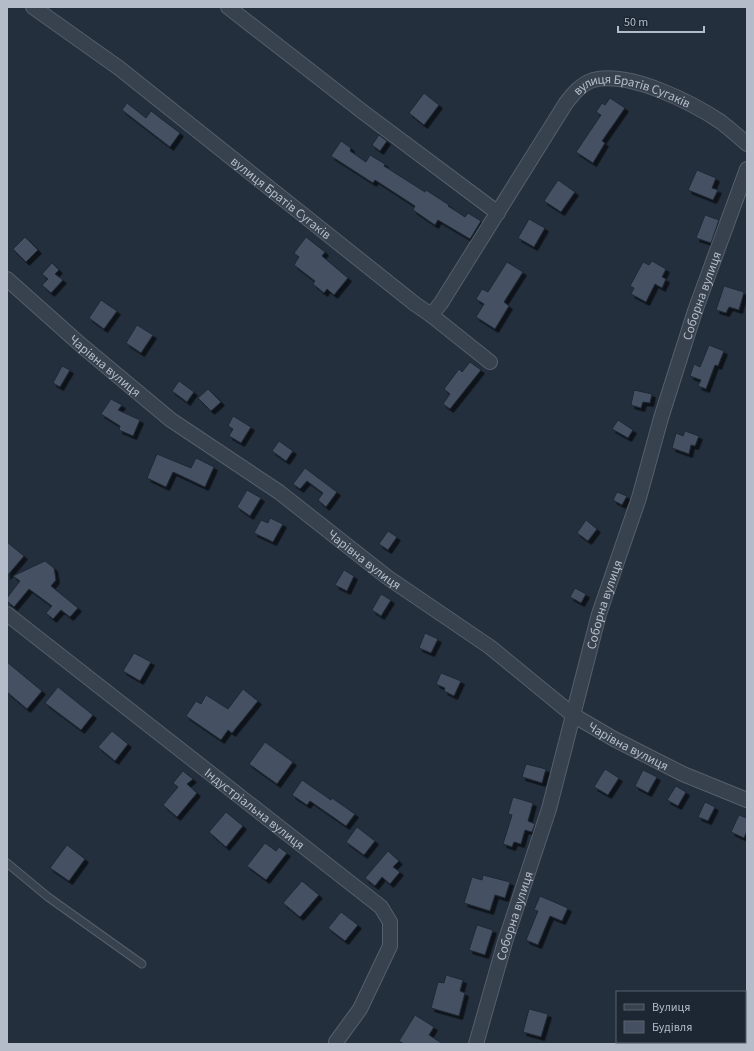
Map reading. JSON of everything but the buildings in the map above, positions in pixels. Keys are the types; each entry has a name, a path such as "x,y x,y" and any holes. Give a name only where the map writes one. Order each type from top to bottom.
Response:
{"street":[{"name":"вулиця Братів Сугаків","path":"33,7 119,68 415,304 431,315 441,303 566,103 578,88 592,80 607,78 629,80 660,90 698,108 722,123 747,144"},
{"path":"228,7 363,112 498,213"},
{"name":"Соборна вулиця","path":"477,1043 505,942 549,810 599,614 639,498 661,418 695,311 747,169"},
{"name":"Чарівна вулиця","path":"7,279 81,345 171,420 280,492 387,577 490,647 573,715 614,739 683,774 747,800"},
{"path":"431,315 490,362"},
{"name":"Індустріальна вулиця","path":"7,614 380,907 390,922 390,946 360,1009 336,1044"}],"lane":[{"path":"7,863 48,897 142,964"}]}
